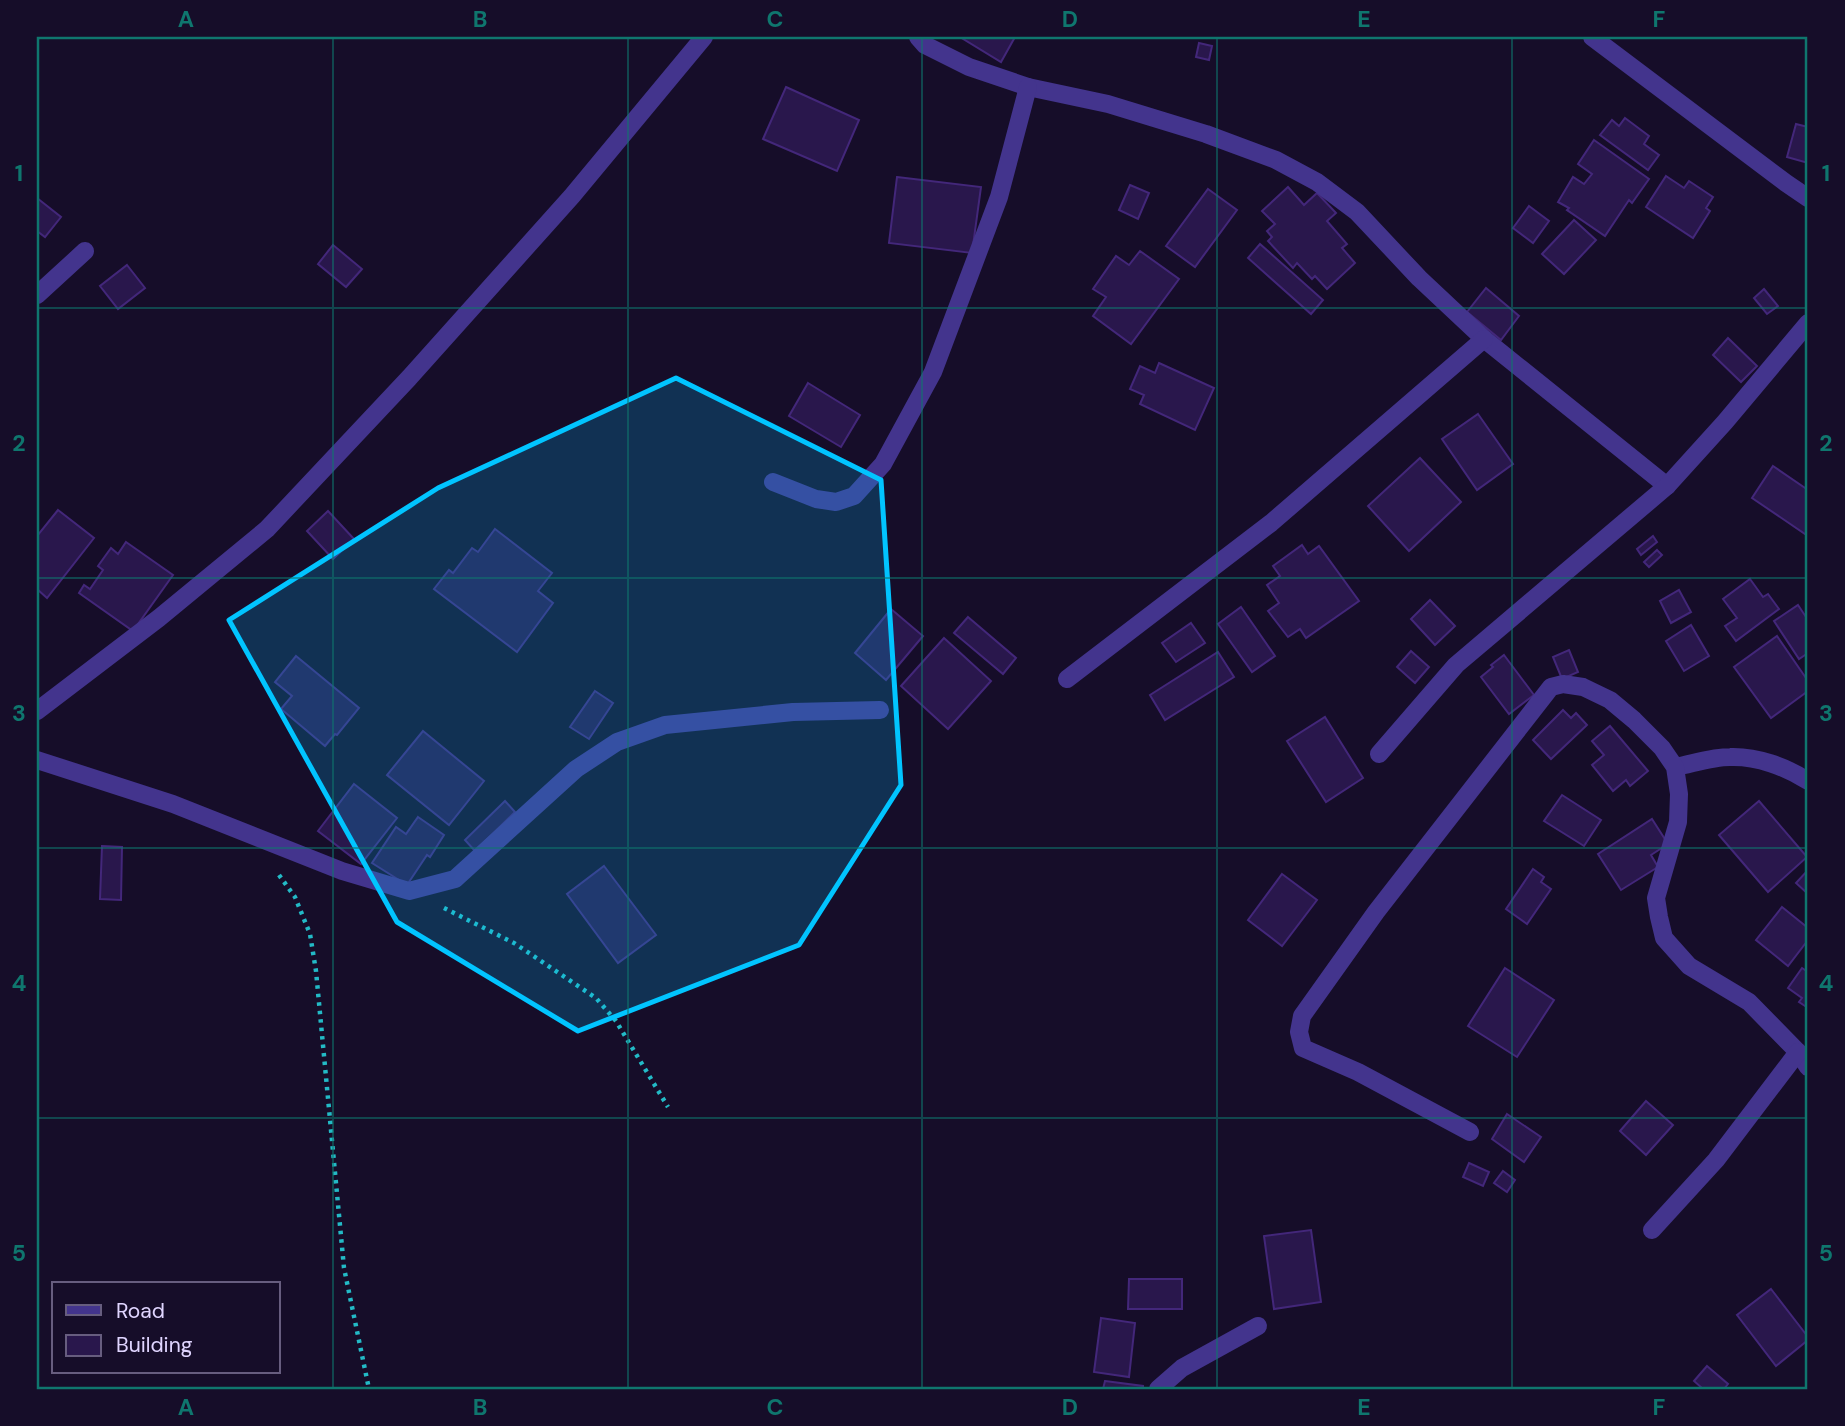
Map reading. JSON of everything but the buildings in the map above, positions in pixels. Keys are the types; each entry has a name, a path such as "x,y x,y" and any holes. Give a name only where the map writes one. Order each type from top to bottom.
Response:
{"street":[{"path":"37,711 159,618 267,530 409,378 563,206 704,37"},
{"path":"918,37 925,45 969,67 1028,87 1108,104 1206,134 1276,160 1317,182 1357,212 1419,278 1484,339 1667,486"},
{"path":"1592,37 1808,198"},
{"path":"773,482 816,499 836,502 855,496 883,464 933,372 999,197 1028,87"},
{"path":"37,295 85,251"},
{"path":"1379,754 1456,665 1667,486 1808,323"},
{"path":"1067,679 1270,523 1484,339"},
{"path":"1471,1132 1358,1072 1303,1048 1299,1032 1302,1016 1376,912 1551,687 1563,684 1583,687 1611,700 1662,748 1675,767 1679,794 1678,822 1656,898 1664,938 1689,966 1749,1002 1803,1059 1652,1230"},
{"path":"37,760 173,804 342,871 409,891 455,879 576,769 617,742 665,725 793,712 880,710"},
{"path":"1675,767 1730,757 1767,761 1808,781"},
{"path":"1158,1389 1182,1368 1258,1326"}],"path":[{"path":"249,835 295,897 310,934 316,971 344,1268 369,1389"},
{"path":"409,891 514,943 596,998 616,1021 668,1108"}],"highlighted area":[{"path":"676,378 881,480 901,785 799,945 578,1031 397,922 229,620 438,488"}]}
